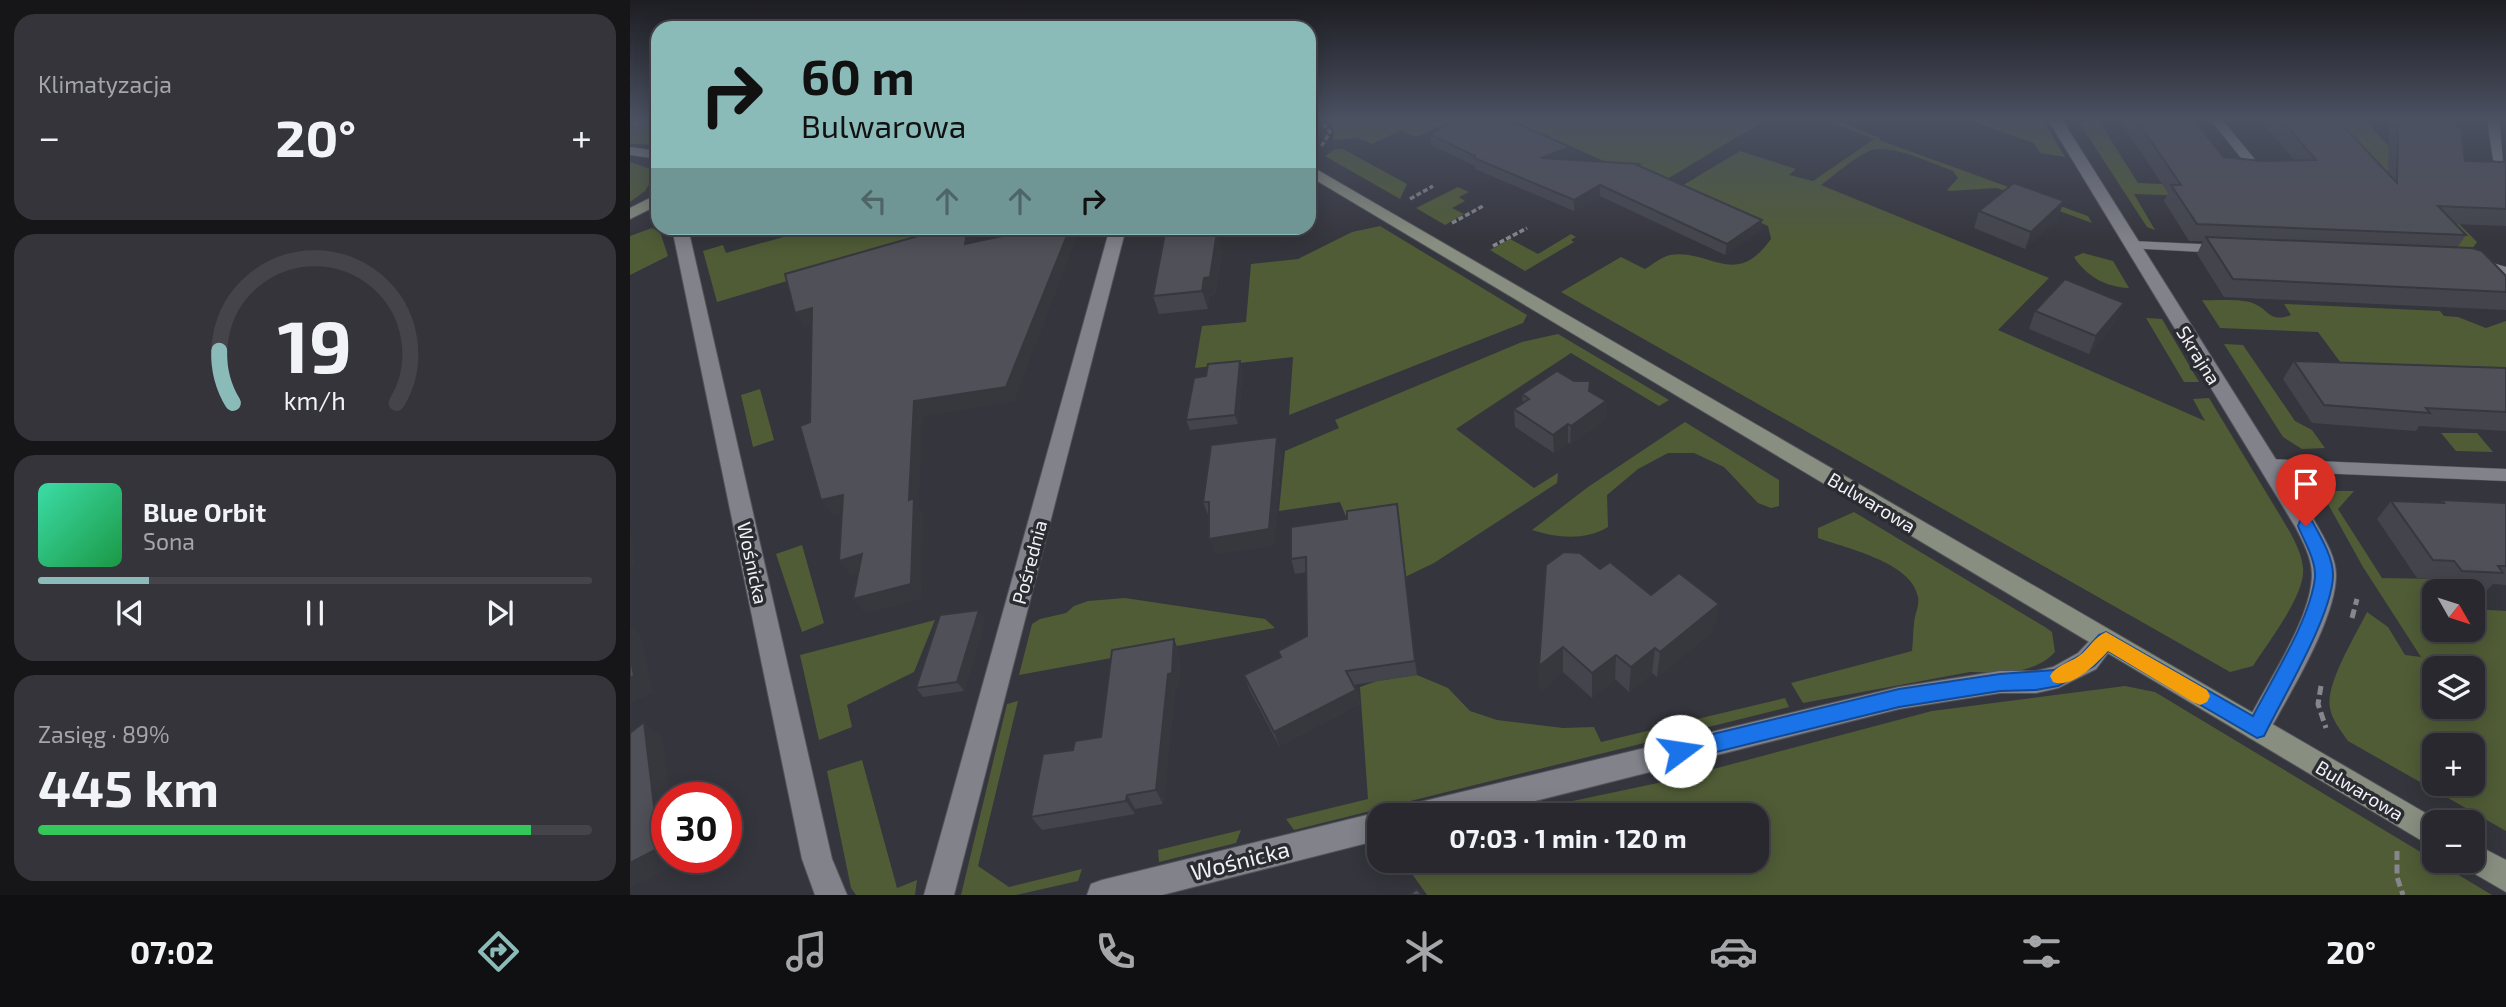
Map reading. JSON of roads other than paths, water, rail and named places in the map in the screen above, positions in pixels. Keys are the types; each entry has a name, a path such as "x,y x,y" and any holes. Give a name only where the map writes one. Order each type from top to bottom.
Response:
{"street":[{"name":"Skrajna","path":"2080,160 2306,526 2319,553 2324,575 2312,620 2257,729"},
{"name":"Bulwarowa","path":"1316,174 2422,827"},
{"path":"630,214 651,203"},
{"name":"Wośnicka","path":"682,235 817,859 832,895"},
{"name":"Pośrednia","path":"939,895 1116,235"},
{"path":"1473,803 1899,698 2000,682 2036,682 2058,677 2087,661 2106,640"},
{"name":"Wośnicka","path":"1102,895 1367,829"},
{"path":"2485,864 2506,877"}],"lane":[{"path":"2249,160 2258,171"},
{"path":"2132,244 2240,249"},
{"path":"2461,259 2506,272"},
{"path":"2268,465 2506,475"}]}
